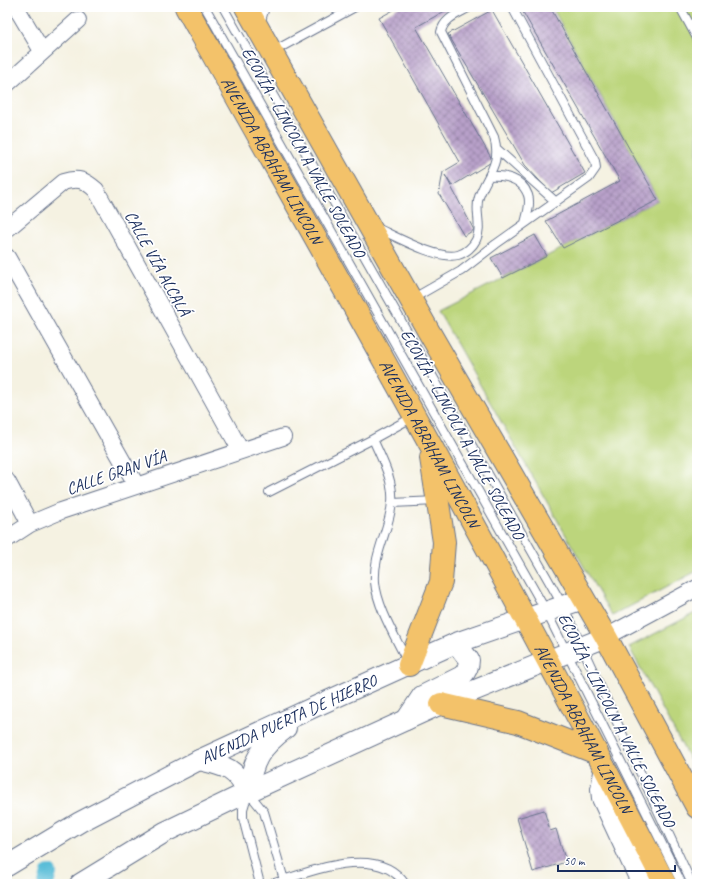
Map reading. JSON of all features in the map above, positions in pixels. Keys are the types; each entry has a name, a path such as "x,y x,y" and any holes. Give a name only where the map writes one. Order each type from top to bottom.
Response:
{"main road":[{"name":"AVENIDA ABRAHAM LINCOLN","path":"186,7 429,443 601,760 665,884"},
{"path":"246,7 368,224 606,637 697,807"},
{"path":"409,665 441,582 444,542 429,443"},
{"path":"442,704 518,722 601,760"}],"street":[{"path":"16,7 42,51"},
{"path":"7,84 78,20"},
{"name":"CALLE VÍA ALCALÁ","path":"7,229 64,182 74,178 86,181 96,190 241,451"},
{"path":"7,257 136,485"},
{"name":"CALLE GRAN VÍA","path":"7,539 30,524 61,511 283,437"},
{"path":"7,481 30,524"},
{"path":"80,884 165,832 248,792 442,704 606,637 697,588"},
{"name":"AVENIDA PUERTA DE HIERRO","path":"7,866 80,822 199,760 456,643 524,618 583,599"},
{"path":"406,720 422,696 462,676 466,672 469,667 469,660 456,643"},
{"path":"248,792 252,768 263,748 270,740 312,708"},
{"path":"199,760 230,769 237,774 248,792"},
{"path":"601,760 602,798 642,884"}],"lane":[{"name":"ECOVÍA - LINCOLN A VALLE SOLEADO","path":"205,7 554,609 575,650 682,884"},
{"path":"223,7 554,609 692,884"},
{"path":"258,28 265,7"},
{"path":"272,52 355,7"},
{"path":"368,224 433,252 446,256 459,255 470,249 477,239 480,229 477,202 497,158 498,149 494,137 441,32 442,26 447,20 470,7"},
{"path":"411,299 461,271 525,223 589,178 596,168 595,161 512,7"},
{"path":"680,7 697,38"},
{"path":"498,149 556,202"},
{"path":"489,176 500,175 510,177 521,184 528,195 529,206 525,223"},
{"path":"269,492 373,439 414,416"},
{"path":"373,439 389,478 392,503 376,563 375,583 380,603 409,665"},
{"path":"392,503 437,500"},
{"path":"248,792 264,812 284,880"},
{"path":"248,792 242,818 260,884"},
{"path":"271,884 334,866 358,861 376,864 389,870 401,878 405,884"}],"green space":[{"path":"552,7 697,7 697,571 612,616 438,311 658,200"},
{"path":"697,612 697,773 629,647"}],"building":[{"path":"399,7 452,7 416,27 493,161 452,186 445,175 474,230 464,236 439,194 443,172 460,162 379,18"},
{"path":"520,7 550,7 658,200 563,248 546,221 620,181"},
{"path":"492,10 585,173 551,193 525,165 448,34"},
{"path":"535,235 547,256 503,278 491,258"},
{"path":"544,810 550,831 556,829 566,862 533,872 517,818"}],"waterway":[{"path":"46,884 49,873"}]}
